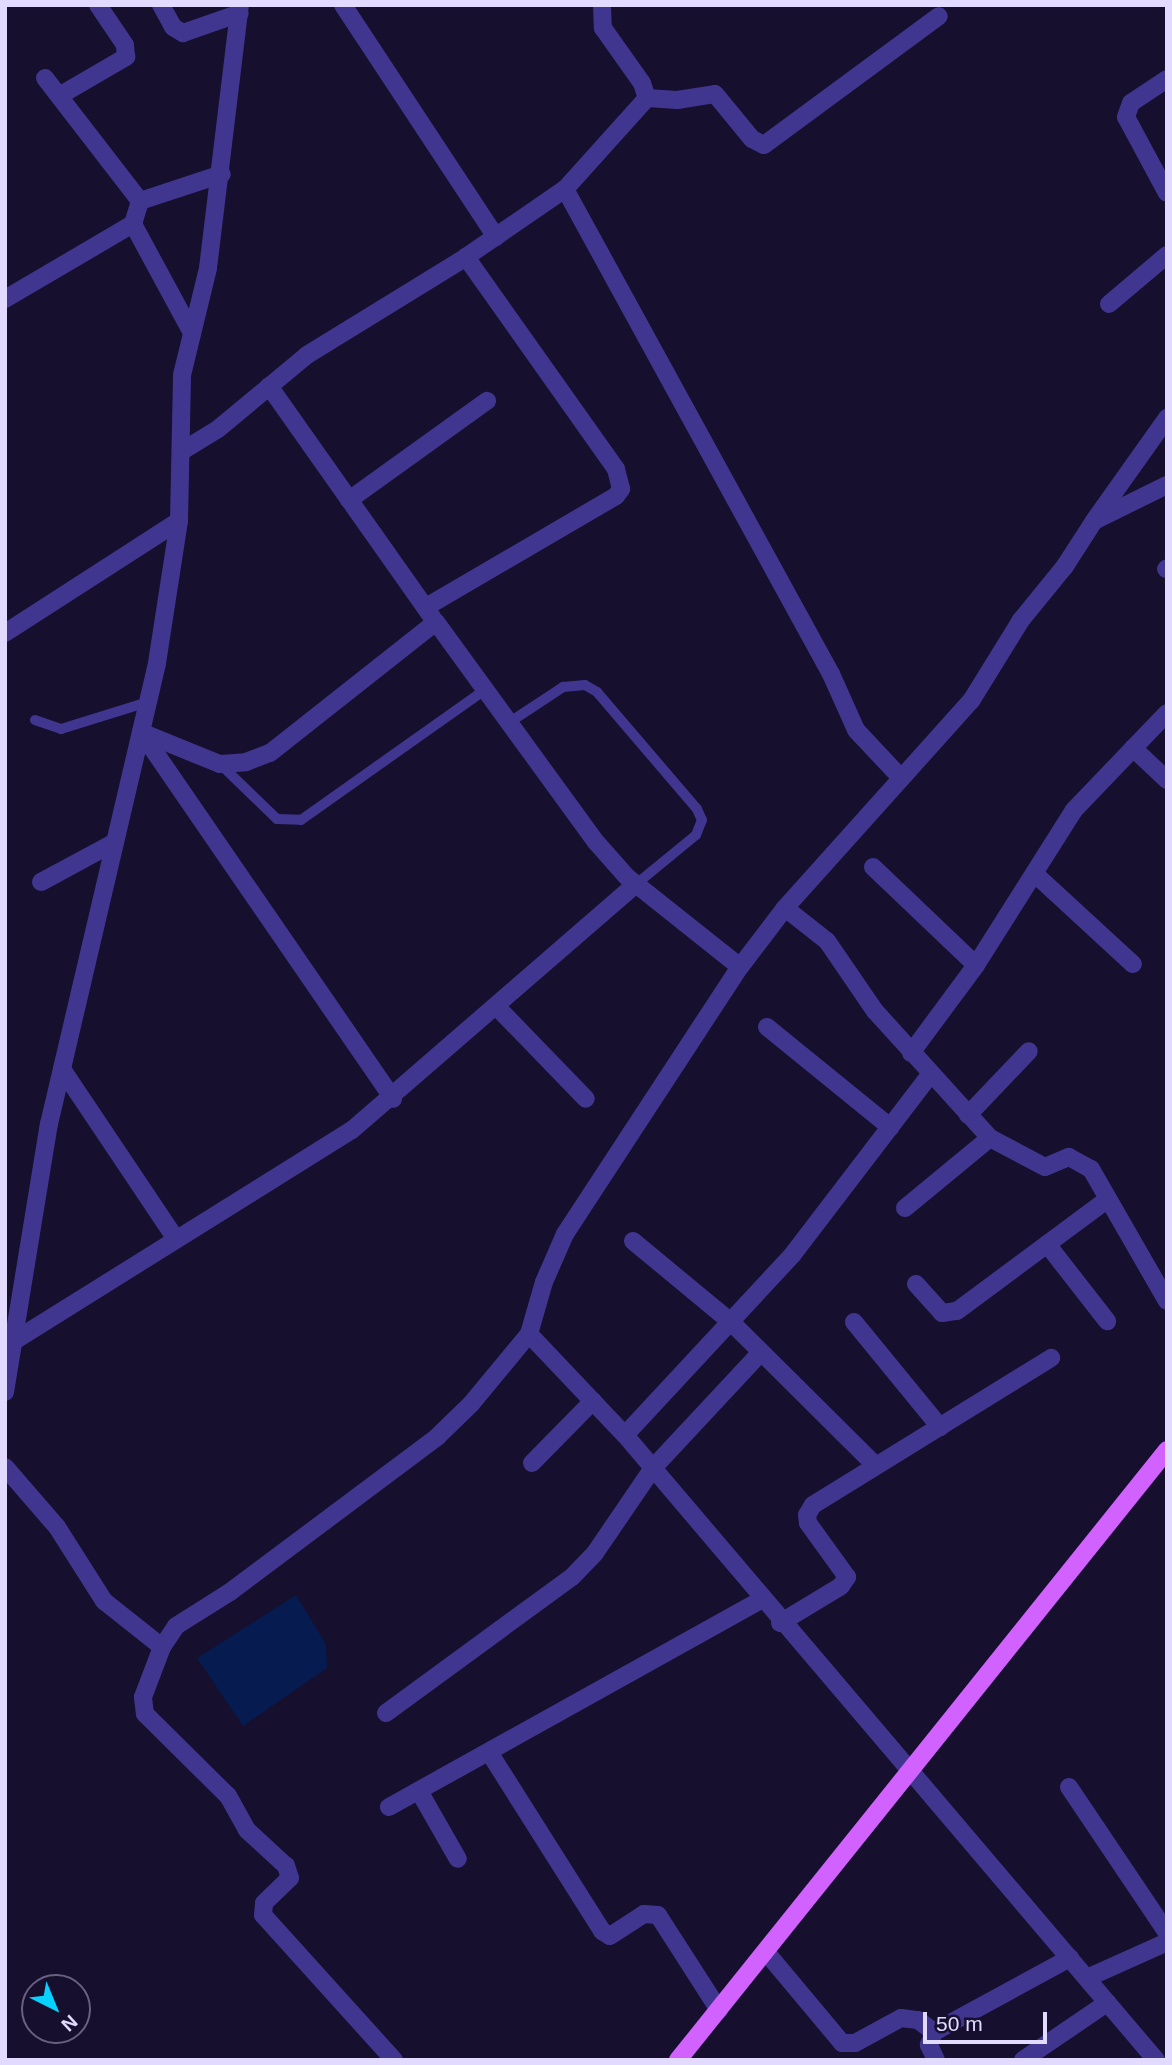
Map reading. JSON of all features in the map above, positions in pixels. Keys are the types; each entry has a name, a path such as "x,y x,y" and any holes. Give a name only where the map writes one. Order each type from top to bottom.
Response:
{"main road":[{"path":"678,2060 912,1773 1167,1450"}],"street":[{"path":"59,96 126,57 125,44 99,5"},
{"path":"5,1392 7,1366 14,1342 62,1069 148,702 179,521 183,451 182,375 208,268 222,174 240,9 183,33 173,27 161,5"},
{"path":"343,5 496,237"},
{"path":"601,5 603,28 642,83 647,98"},
{"path":"647,98 677,100 715,94 752,139 764,145 939,16"},
{"path":"45,78 139,201"},
{"path":"1167,79 1131,103 1126,117 1167,193"},
{"path":"183,451 218,429 307,355 466,257 565,189 647,98"},
{"path":"139,201 222,174"},
{"path":"565,189 831,674 856,730 901,778"},
{"path":"139,201 133,225 192,333"},
{"path":"5,299 133,225"},
{"path":"1109,304 1167,255"},
{"path":"141,732 220,764 246,762 270,753 431,615 617,496 621,488 616,469 466,257"},
{"path":"269,386 596,842 635,885 740,967"},
{"path":"349,500 487,401"},
{"path":"394,2060 263,1915 264,1903 286,1884 289,1870 247,1830 228,1796 145,1714 143,1696 162,1647 176,1626 230,1592 437,1437 471,1404 529,1334 544,1282 565,1234 740,967 785,908 982,688 1021,620 1065,566 1167,418"},
{"path":"1094,521 1167,485"},
{"path":"5,633 179,521"},
{"path":"911,1054 976,965 1074,810 1167,713"},
{"path":"141,732 393,1099"},
{"path":"1133,748 1165,776"},
{"path":"41,882 115,842"},
{"path":"873,867 976,965"},
{"path":"1035,874 1133,964"},
{"path":"14,1342 352,1130 393,1099 635,885"},
{"path":"785,908 827,941 875,1011 930,1075 990,1138 1045,1167 1069,1157 1080,1159 1091,1168 1167,1301"},
{"path":"496,1006 586,1099"},
{"path":"767,1027 890,1127"},
{"path":"968,1115 1029,1051"},
{"path":"62,1069 176,1239"},
{"path":"625,1435 731,1322 837,1201 930,1075"},
{"path":"905,1208 990,1138"},
{"path":"916,1284 937,1309 949,1314 1108,1199"},
{"path":"633,1241 731,1322 876,1466"},
{"path":"1047,1244 1107,1321"},
{"path":"854,1322 940,1427"},
{"path":"529,1334 625,1435 780,1623 912,1773 1156,2060"},
{"path":"386,1713 572,1577 595,1553 653,1468 761,1352"},
{"path":"780,1623 841,1586 847,1577 808,1522 809,1509 1051,1358"},
{"path":"532,1463 593,1401"},
{"path":"5,1467 57,1527 104,1601 162,1647"},
{"path":"389,1807 761,1600"},
{"path":"489,1752 602,1931 610,1936 644,1914 657,1915 719,2010"},
{"path":"1069,1787 1167,1933"},
{"path":"419,1791 458,1860"},
{"path":"1087,1978 1167,1942"},
{"path":"766,1952 842,2043 855,2043 901,2018 918,2020 934,2032"},
{"path":"936,2060 929,2045 934,2032 1070,1958"},
{"path":"1023,2060 1107,2003"}],"lane":[{"path":"510,722 563,687 585,685 597,692 697,809 702,820 696,835 635,885"},
{"path":"220,764 277,819 301,820 486,689"},
{"path":"36,720 61,729 148,702"}],"water":[{"path":"296,1595 326,1644 327,1668 243,1726 197,1658"}]}
